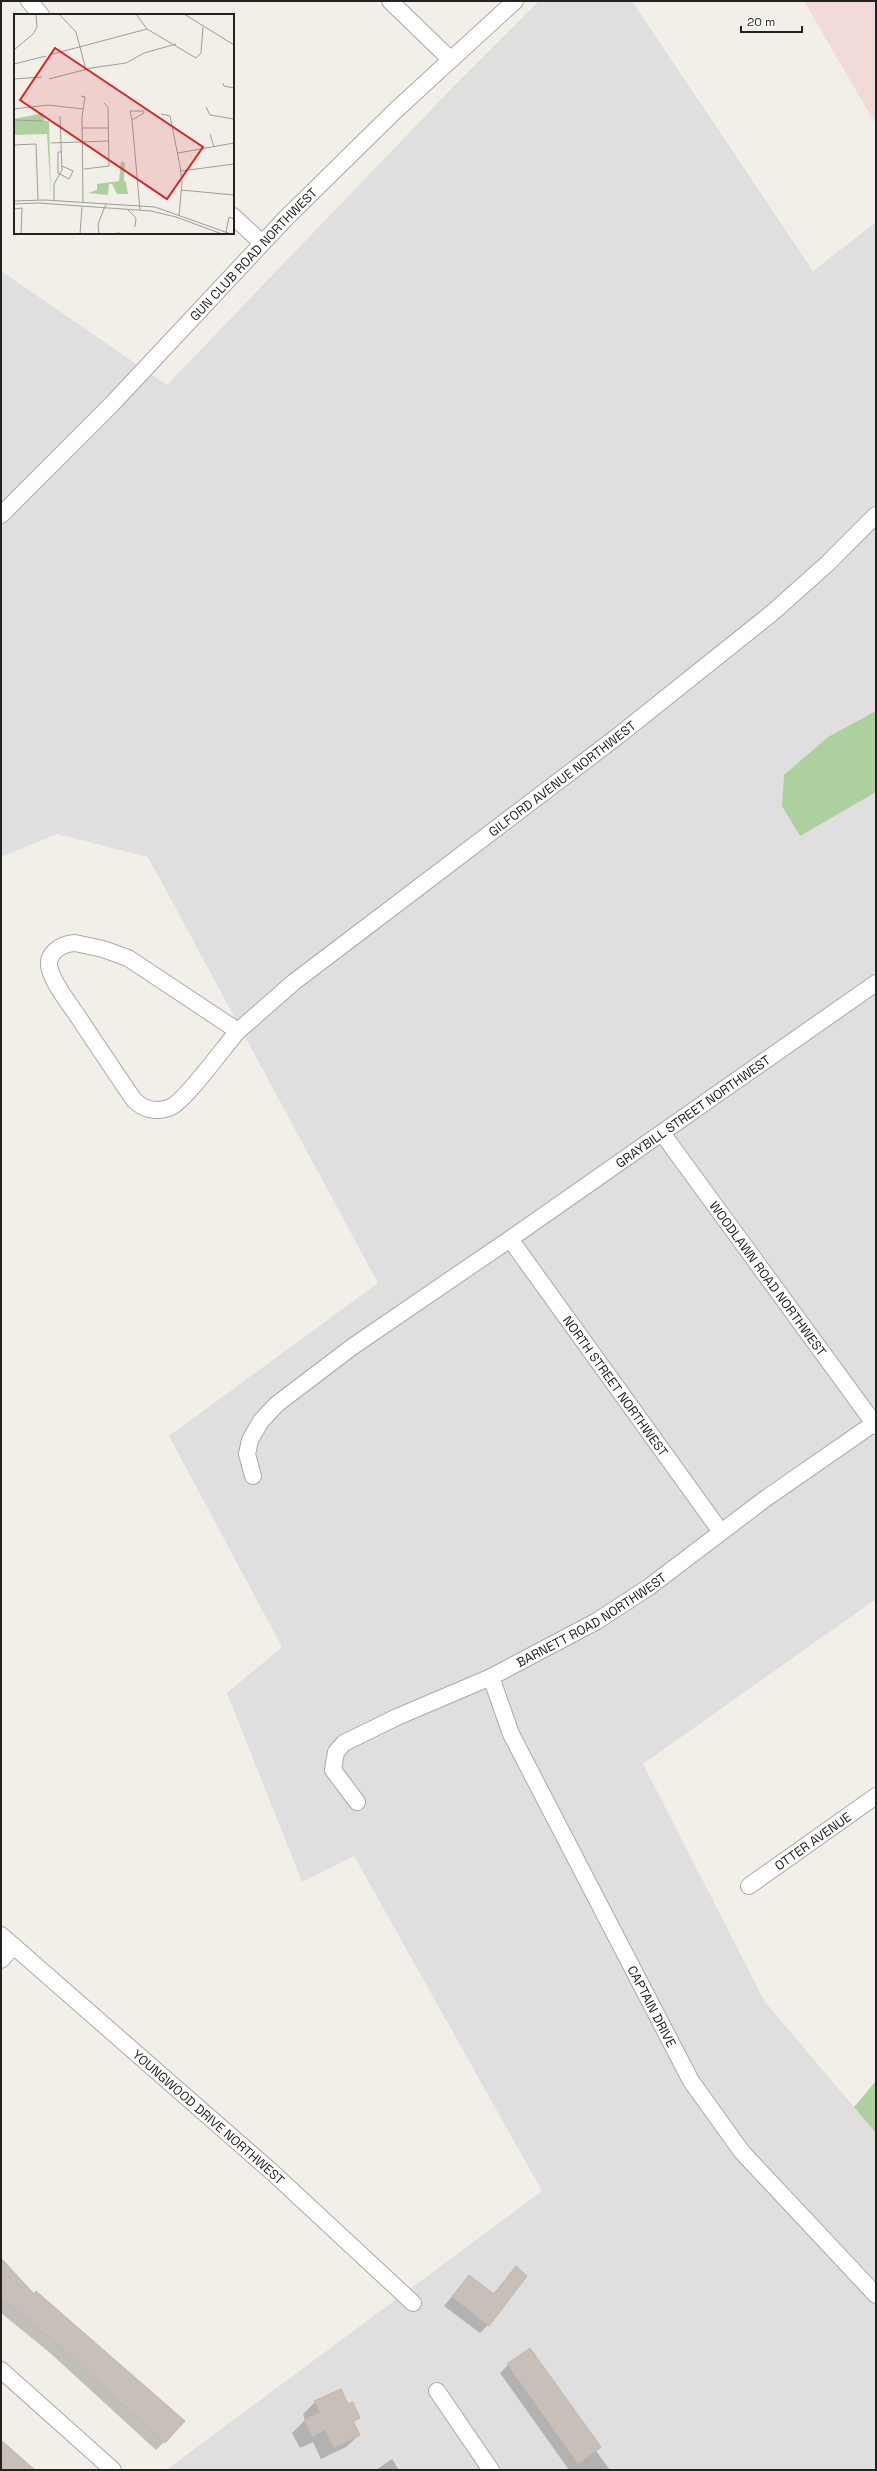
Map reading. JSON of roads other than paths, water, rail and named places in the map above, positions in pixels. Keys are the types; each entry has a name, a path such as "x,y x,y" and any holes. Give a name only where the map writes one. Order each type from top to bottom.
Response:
{"street":[{"path":"29,1 40,14"},
{"path":"390,1 450,59"},
{"name":"GUN CLUB ROAD NORTHWEST","path":"1,515 112,404 262,243 450,59 515,1"},
{"path":"234,217 262,243"},
{"name":"GILFORD AVENUE NORTHWEST","path":"238,1031 167,983 122,956 103,949 74,943 65,944 56,949 50,958 50,970 64,996 134,1100 148,1110 161,1110 172,1107 195,1084 238,1031 294,982 618,736 772,613 827,564 876,515"},
{"name":"GRAYBILL STREET NORTHWEST","path":"253,1476 247,1454 250,1440 260,1422 277,1404 352,1347 510,1239 876,983"},
{"name":"WOODLAWN ROAD NORTHWEST","path":"662,1133 875,1424"},
{"name":"NORTH STREET NORTHWEST","path":"510,1239 721,1532"},
{"name":"BARNETT ROAD NORTHWEST","path":"357,1802 333,1770 336,1752 344,1743 397,1717 491,1677 597,1621 649,1587 721,1532 875,1424"},
{"name":"CAPTAIN DRIVE","path":"491,1677 511,1734 691,2081 742,2152 876,2295"},
{"name":"OTTER AVENUE","path":"749,1886 876,1796"},
{"name":"YOUNGWOOD DRIVE NORTHWEST","path":"1,1934 272,2172 413,2303"},
{"path":"1,1960 14,1946"},
{"path":"1,2370 113,2470"},
{"path":"438,2392 491,2470"}]}
